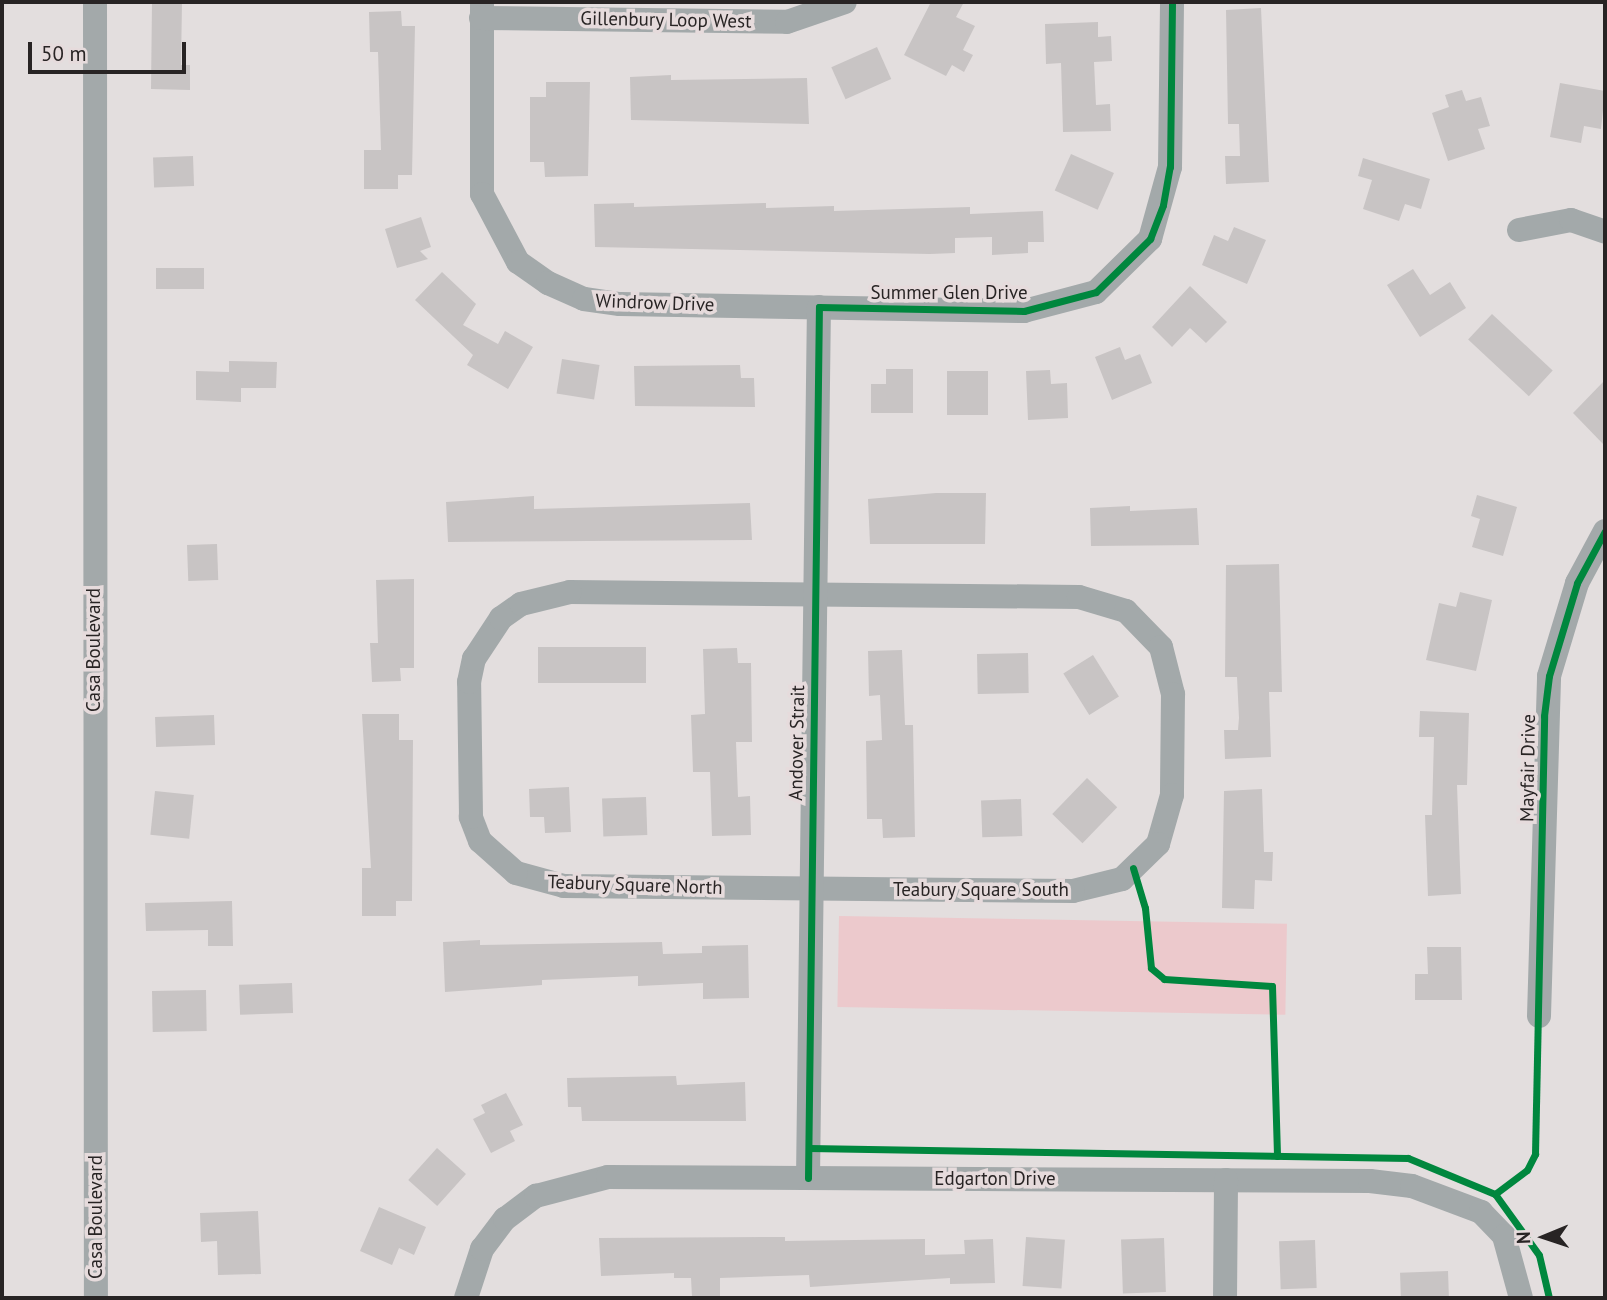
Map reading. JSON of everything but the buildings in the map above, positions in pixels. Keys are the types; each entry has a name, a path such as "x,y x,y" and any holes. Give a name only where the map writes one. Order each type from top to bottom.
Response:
{"street":[{"name":"Casa Boulevard","path":"95,2 96,1298"},
{"name":"Gillenbury Loop West","path":"482,10 788,22 845,2"},
{"name":"Summer Glen Drive","path":"819,307 1024,311 1097,292 1124,268 1150,239 1170,167 1172,2"},
{"name":"Windrow Drive","path":"482,10 482,194 519,262 584,299 819,307"},
{"path":"1519,230 1571,220 1605,232"},
{"name":"Andover Strait","path":"808,1178 819,307"},
{"name":"Mayfair Drive","path":"1539,1016 1542,770 1549,676 1577,583 1605,531"},
{"name":"Teabury Square North","path":"812,888 537,882 496,859 480,841 467,794 474,660 501,618 521,604 570,592 814,594"},
{"name":"Teabury Square South","path":"812,888 1073,891 1122,878 1158,844 1172,795 1174,694 1161,647 1135,620 1126,611 1079,597 814,594"},
{"name":"Edgarton Drive","path":"466,1298 482,1249 505,1220 536,1196 608,1177 1370,1181 1412,1186 1481,1212 1504,1236 1521,1298"},
{"path":"1225,1298 1226,1180"}],"shaded area":[{"path":"839,916 1287,924 1285,1015 837,1007"}],"cycle path":[{"path":"808,1178 819,307 1024,311 1096,292 1150,239 1163,205 1170,167 1172,2"},
{"path":"1495,1194 1527,1170 1535,1154 1544,716 1549,676 1577,583 1605,531"},
{"path":"1133,868 1145,908 1151,968 1164,979 1272,986 1277,1156"},
{"path":"809,1148 1408,1158 1495,1194 1539,1255 1549,1298"}]}
